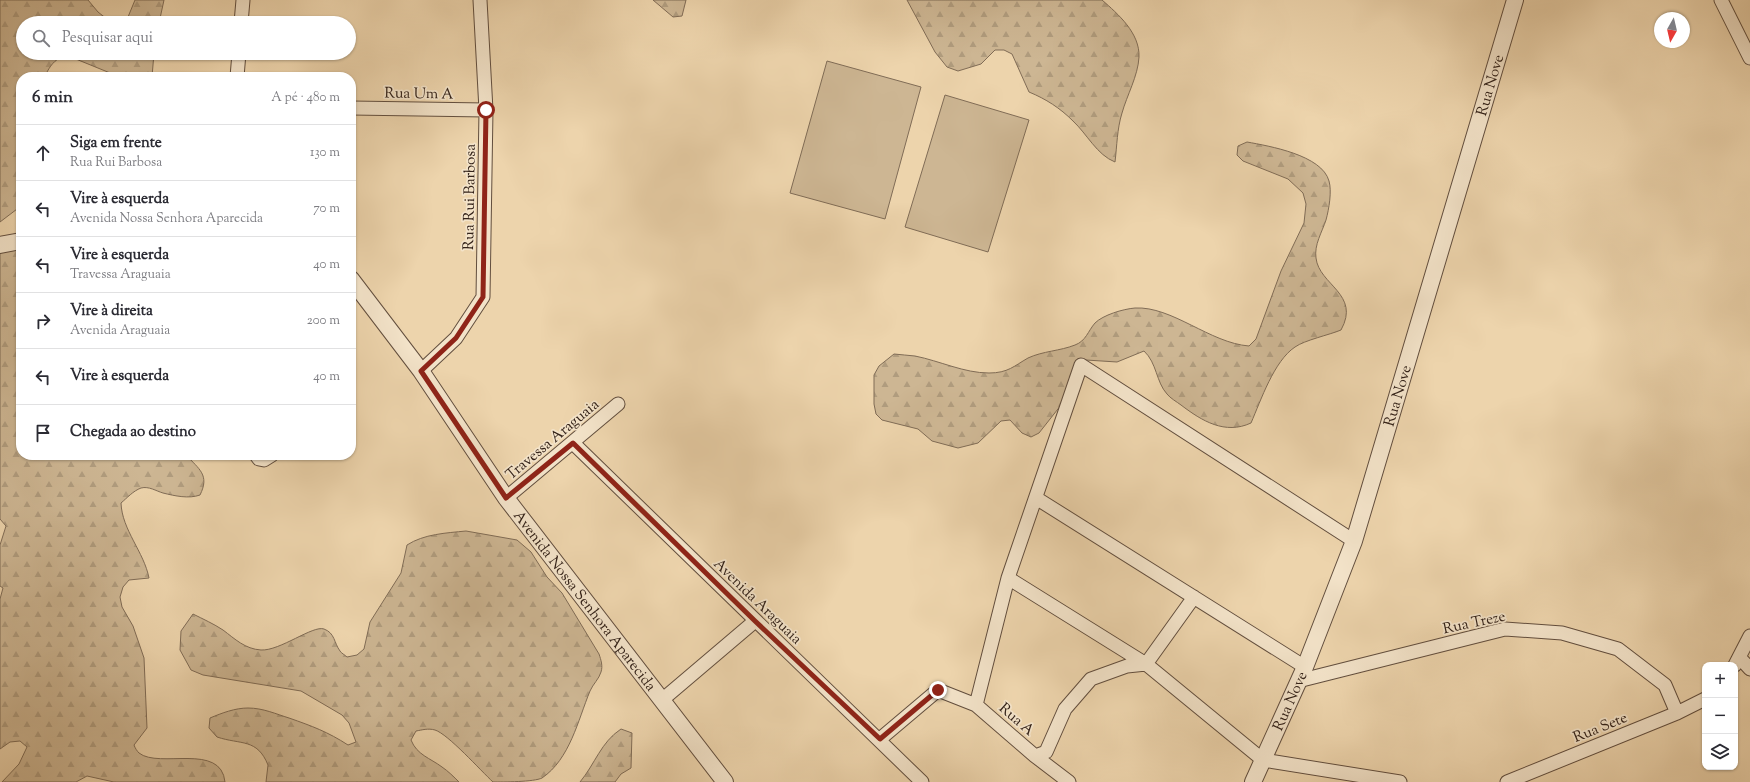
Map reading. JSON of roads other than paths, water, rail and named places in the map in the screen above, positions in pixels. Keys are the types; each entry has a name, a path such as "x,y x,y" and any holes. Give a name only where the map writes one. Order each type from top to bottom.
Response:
{"street":[{"path":"242,16 243,0"},
{"name":"Rua Rui Barbosa","path":"421,371 456,338 483,297 486,110 480,0"},
{"name":"Rua Nove","path":"1253,782 1301,674 1354,541 1515,0"},
{"path":"1721,0 1750,58"},
{"path":"237,72 238,60"},
{"name":"Rua Um A","path":"356,108 486,110"},
{"path":"0,245 16,242"},
{"name":"Avenida Nossa Senhora Aparecida","path":"356,286 421,371 506,498 725,782"},
{"path":"976,705 1008,578 1081,365 1354,541"},
{"name":"Travessa Araguaia","path":"506,498 618,404"},
{"name":"Avenida Araguaia","path":"573,443 755,621 880,739 922,782"},
{"path":"1036,498 1194,597 1301,674"},
{"path":"1008,578 1146,664 1263,760 1400,782"},
{"path":"1035,756 1046,752 1065,709 1092,679 1127,666 1146,664 1194,597"},
{"path":"662,700 755,621"},
{"name":"Rua Treze","path":"1301,674 1505,629 1562,634 1618,649 1665,685 1678,713"},
{"path":"1750,636 1737,661 1750,668"},
{"name":"Rua A","path":"880,739 938,690 976,705 1035,756 1068,782"},
{"name":"Rua Sete","path":"1507,782 1678,713 1702,701"}]}
